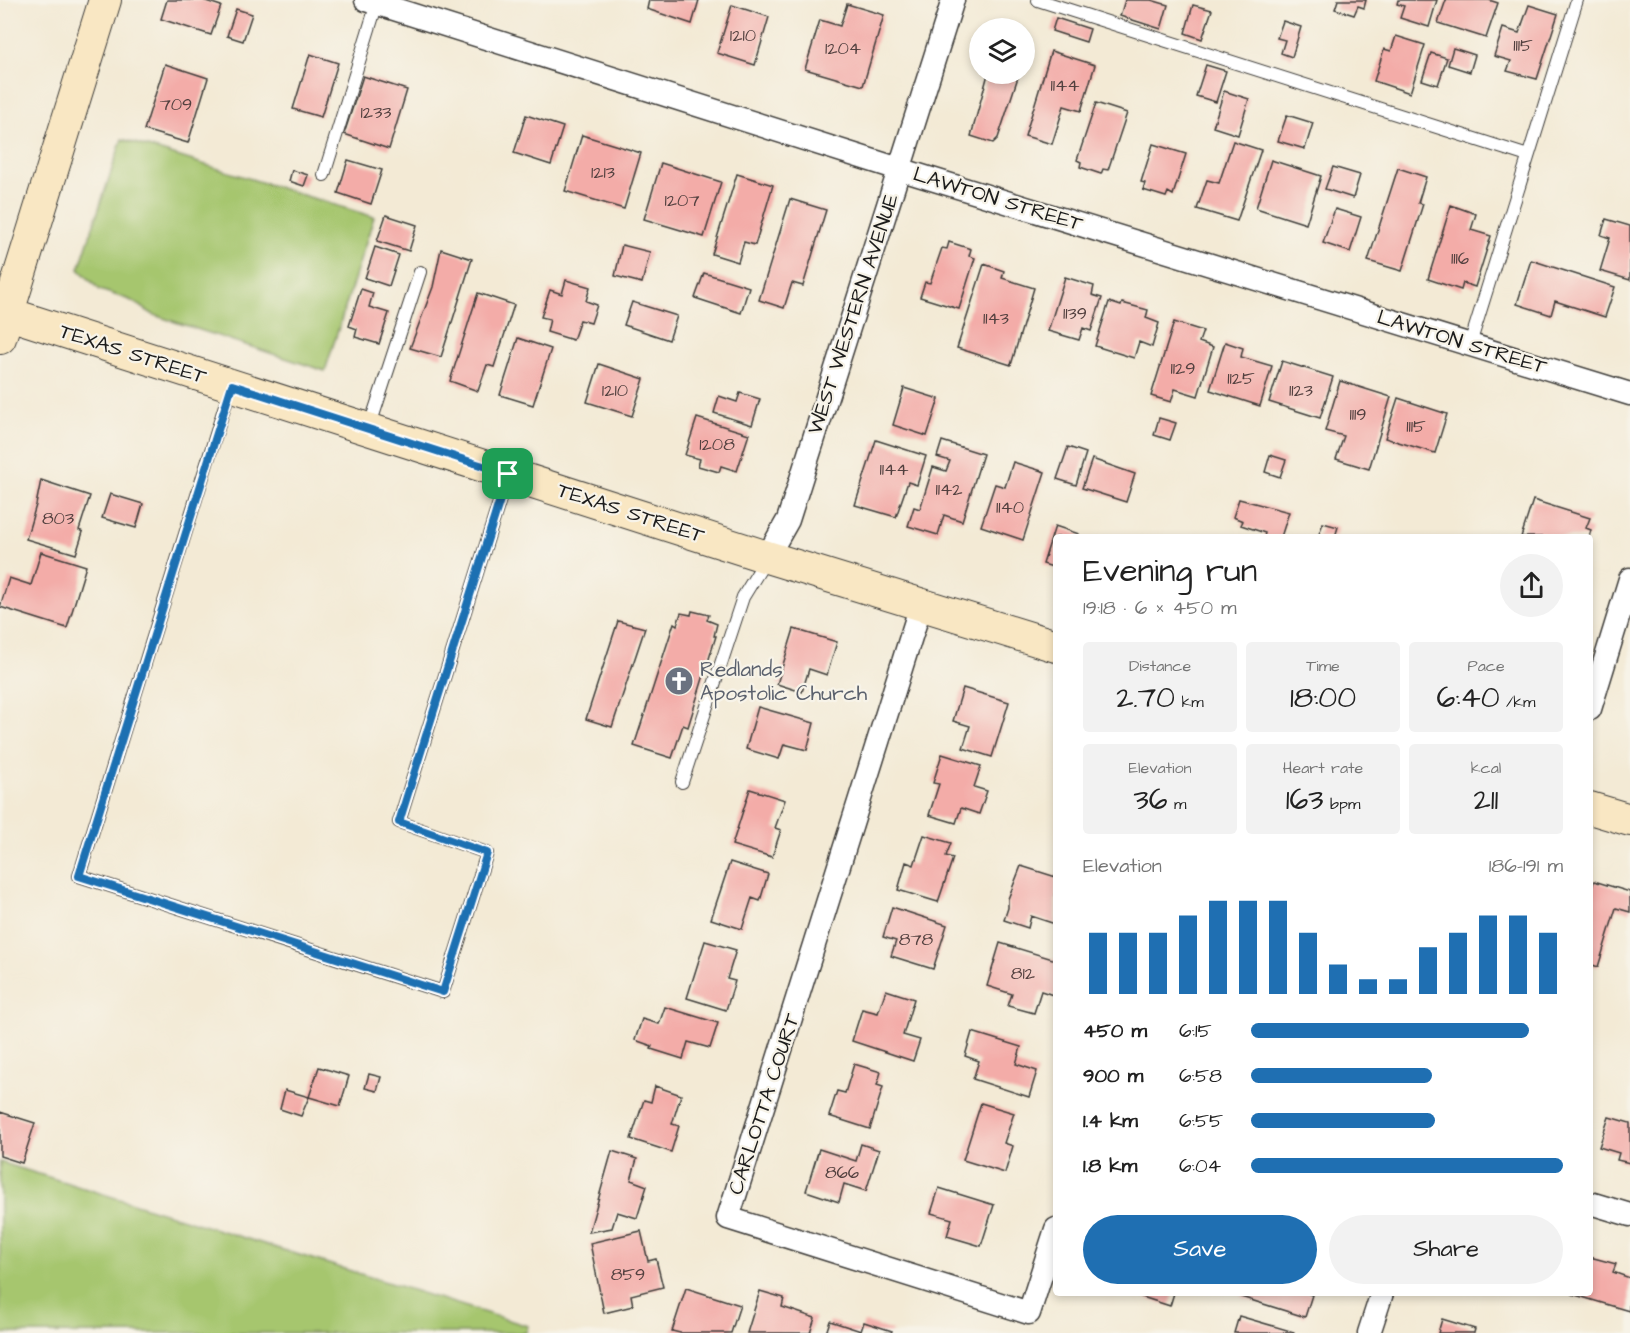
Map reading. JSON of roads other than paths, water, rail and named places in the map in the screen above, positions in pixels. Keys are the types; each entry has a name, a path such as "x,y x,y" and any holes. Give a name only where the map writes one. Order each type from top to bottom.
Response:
{"street":[{"path":"3,321 105,0"},
{"name":"WEST WESTERN AVENUE","path":"768,557 788,520 953,0"},
{"name":"LAWTON STREET","path":"372,2 899,169 1630,394"},
{"name":"TEXAS STREET","path":"3,321 232,385 768,557 1053,645"},
{"path":"1593,700 1628,594"},
{"name":"CARLOTTA COURT","path":"921,605 728,1218 1029,1313 1053,1238"},
{"path":"1593,809 1630,820"},
{"path":"1593,1204 1630,1215"},
{"path":"1370,1333 1381,1296"}],"lane":[{"path":"1038,0 1528,156"},
{"path":"1470,344 1577,0"},
{"path":"324,175 372,2"},
{"path":"369,429 420,272"},
{"path":"232,385 79,876 443,992 487,853 399,822 508,474"},
{"path":"682,782 743,597 768,557"}],"place":[{"name":"Redlands Apostolic Church","path":"679,681"}]}
